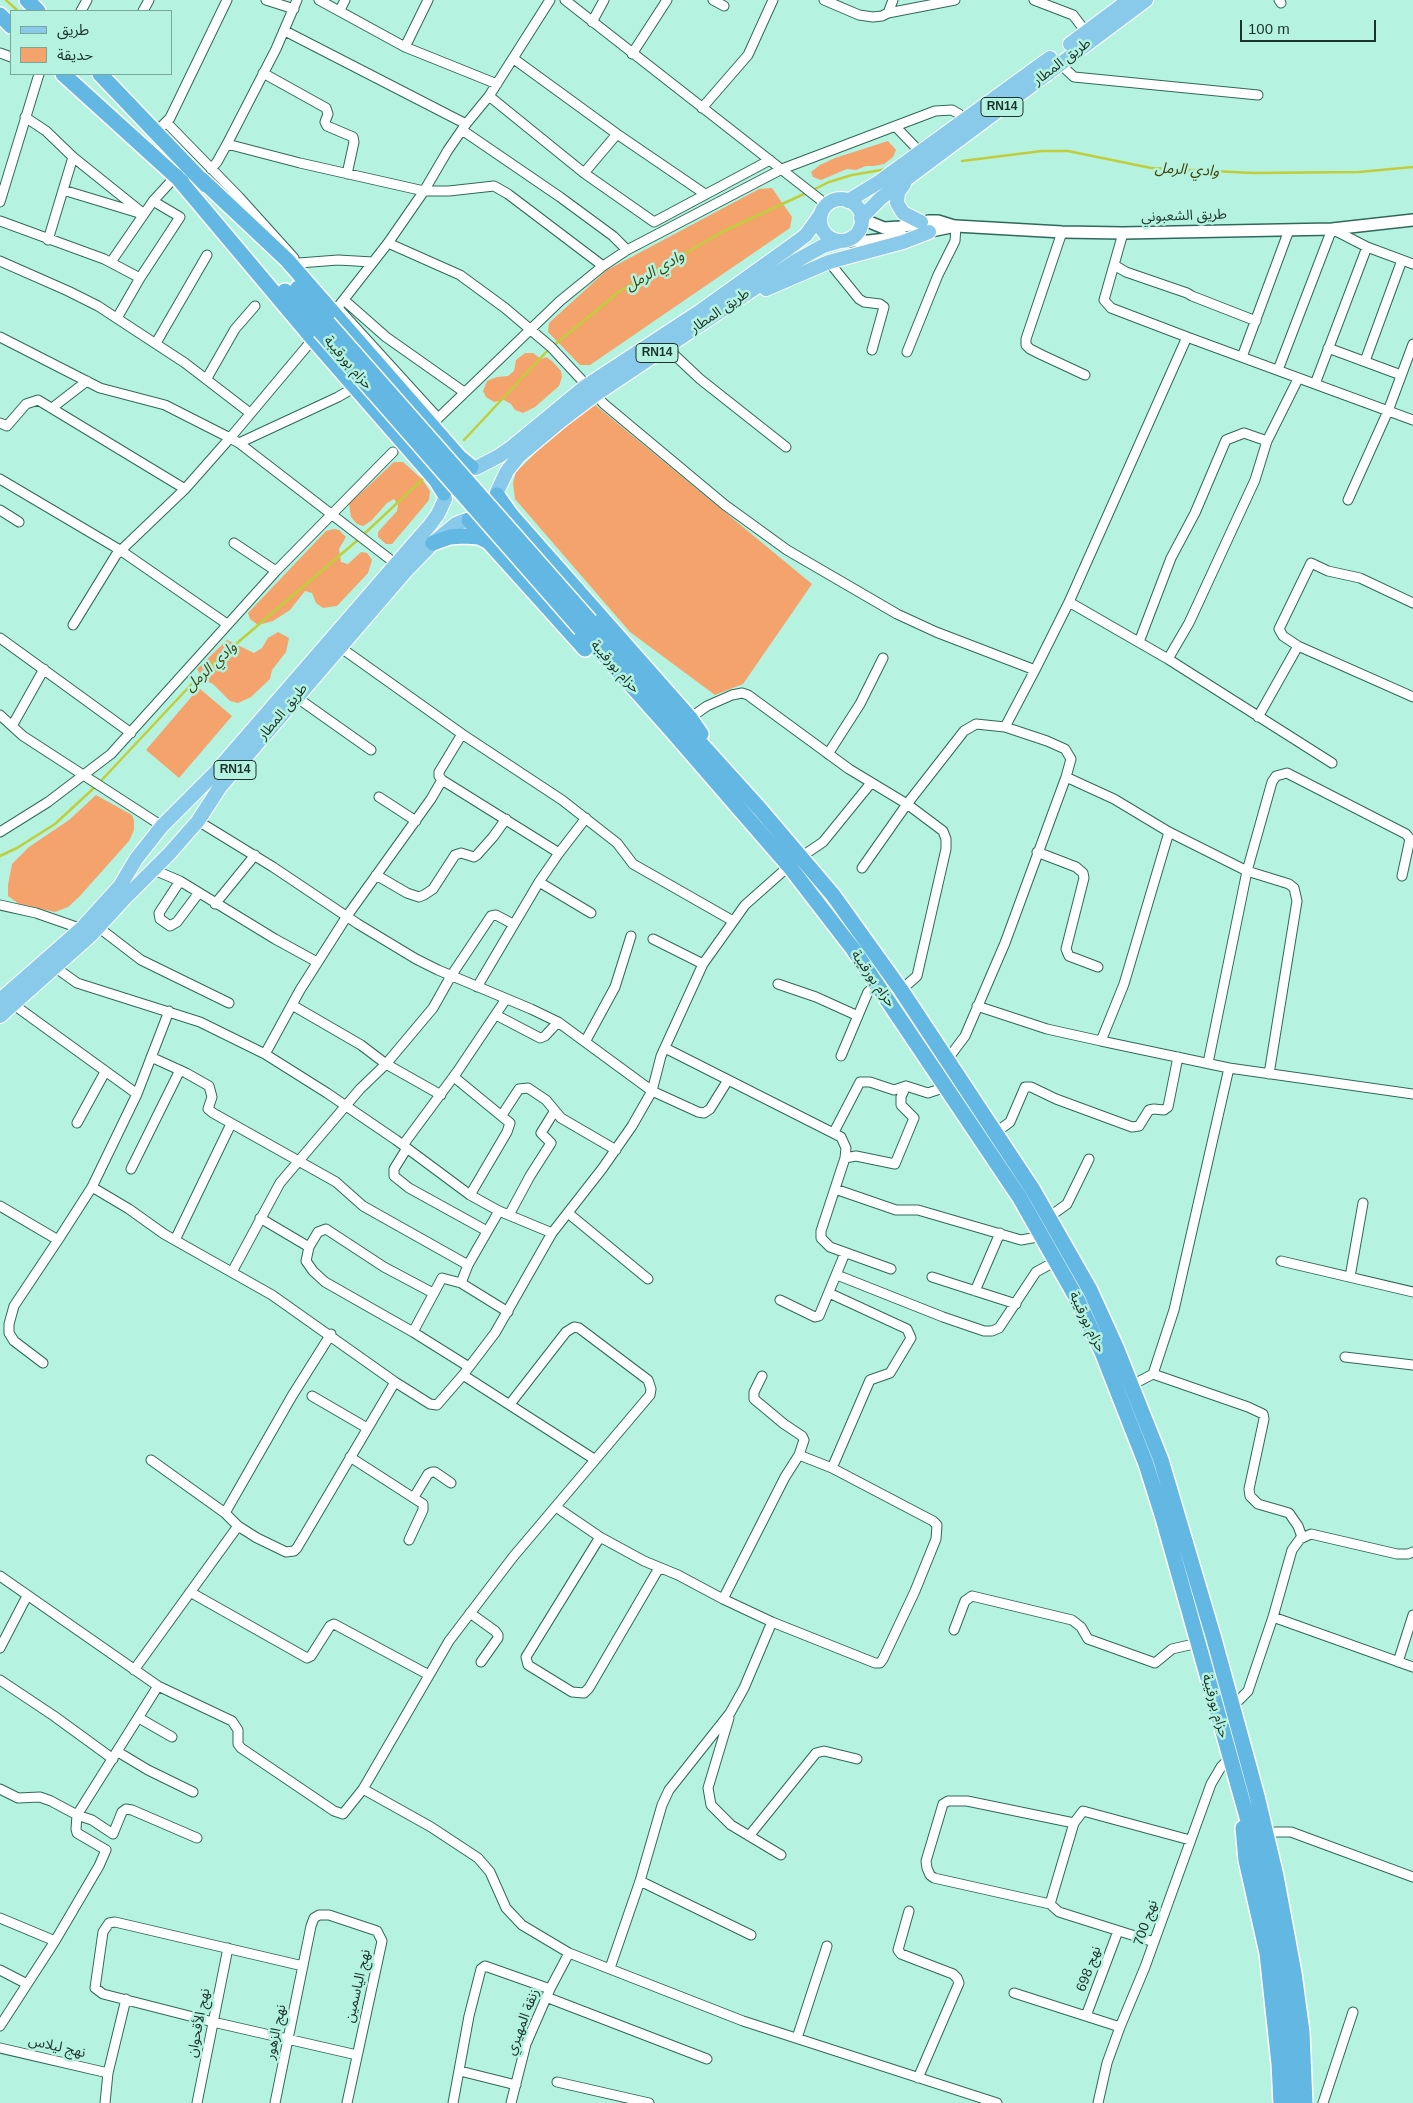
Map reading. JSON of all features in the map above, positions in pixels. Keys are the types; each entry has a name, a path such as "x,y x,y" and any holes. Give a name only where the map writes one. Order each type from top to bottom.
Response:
{"highway":[{"path":"27,0 37,10"},
{"path":"0,15 10,25"},
{"name":"حزام بورقيبة","path":"64,75 176,176 242,241 320,331 720,777 801,857 833,895 901,990 1049,1217 1090,1290 1132,1385 1161,1460 1179,1515 1232,1703 1268,1892 1281,1973 1288,2031 1293,2103"},
{"name":"حزام بورقيبة","path":"104,75 161,127 206,174 320,331"},
{"path":"206,174 434,421 459,457 474,467"},
{"path":"320,331 355,387 436,480 444,496"},
{"path":"497,494 512,516 690,718 720,777"},
{"path":"468,520 491,543 660,731 720,777"},
{"path":"433,543 450,537 464,536 479,537 491,543"},
{"name":"حزام بورقيبة","path":"720,777 818,903 877,984 946,1087 1043,1236 1102,1352 1126,1411 1163,1518 1230,1758 1250,1799 1276,1876 1294,1973 1302,2032 1305,2103"},
{"path":"1250,1799 1275,1832 1288,1888 1304,1972 1311,2033 1314,2103"},
{"path":"1250,1799 1242,1820 1246,1860 1267,1953 1279,2064 1281,2103"}],"main road":[{"name":"طريق المطار","path":"862,218 881,198 1056,60 1086,32 1129,0"},
{"name":"طريق المطار","path":"848,201 879,182 964,120 1146,0"},
{"path":"708,320 758,292 829,262 903,242 925,227 903,213 897,203 898,192 912,175"},
{"name":"RN14","path":"824,210 837,200 848,201"},
{"path":"848,201 857,207 862,218"},
{"name":"طريق المطار","path":"474,467 493,460 512,447 794,244 806,235 824,210"},
{"path":"824,210 820,220 824,232 828,237 842,241"},
{"name":"RN14","path":"842,241 851,239 857,234 862,218"},
{"name":"طريق المطار","path":"497,494 507,471 519,456 562,420 591,390 666,348 794,262 823,246 842,241"},
{"path":"474,467 486,472 492,478 497,494 490,511 483,517 468,520 458,517 451,512 444,496 448,480 453,473 461,469 474,467"},
{"name":"طريق المطار","path":"377,595 396,564 434,519 444,496"},
{"name":"طريق المطار","path":"91,930 136,859 162,826 214,774 377,595 456,524 468,520"},
{"name":"طريق المطار","path":"0,1016 6,1000 91,930 152,873 201,816 220,788 296,697 335,643"},
{"path":"190,798 201,816"},
{"path":"136,859 143,870 152,873"}],"street":[{"path":"161,127 170,118 227,0"},
{"path":"266,0 294,10"},
{"path":"297,0 285,31 227,144 217,162 206,174 341,304 434,421 560,301 603,266 627,250 782,169 924,114 946,109 959,114 964,120"},
{"path":"319,0 405,46 496,84"},
{"path":"340,10 345,0"},
{"path":"405,46 428,0"},
{"path":"341,304 388,243 424,191 464,127 489,96 514,59 550,0"},
{"path":"565,0 782,169 824,210"},
{"path":"592,22 604,0"},
{"path":"632,54 667,0"},
{"path":"713,0 724,6"},
{"path":"702,108 748,55 773,0"},
{"path":"824,0 859,15 882,16 888,13 955,0"},
{"path":"888,13 893,0"},
{"path":"1034,0 1073,15 1086,32"},
{"path":"285,31 464,127 613,236 627,250"},
{"path":"514,59 617,134 705,194"},
{"path":"1056,60 1074,77 1258,95"},
{"path":"263,73 326,108 328,114 325,122 327,126 352,137 354,142 346,174"},
{"path":"0,202 39,75"},
{"path":"489,96 584,172 654,222 659,233"},
{"path":"25,117 46,131 73,157 144,214"},
{"path":"895,126 920,152"},
{"path":"584,172 617,134"},
{"path":"227,144 346,174 424,191 461,190 489,186 498,188 603,266"},
{"path":"48,240 73,157"},
{"path":"654,222 770,160"},
{"path":"111,262 153,201 176,176"},
{"path":"63,190 144,214"},
{"path":"117,318 140,278 180,217 153,201"},
{"name":"طريق الشعبوني","path":"862,218 884,228 925,227"},
{"name":"طريق الشعبوني","path":"842,241 882,240 925,227 938,221 956,226 1062,232 1123,233 1289,230 1413,220"},
{"path":"0,221 111,262 140,278"},
{"path":"907,352 954,241 956,226"},
{"path":"1278,370 1332,228 1367,247 1413,264"},
{"path":"1242,357 1289,230"},
{"path":"1062,232 1026,339 1026,345 1030,350 1085,375"},
{"path":"1123,233 1104,300 1111,308 1413,420"},
{"path":"388,243 460,275 551,347 591,390 725,505 787,550 897,614 936,632 1035,670"},
{"path":"1315,384 1367,247"},
{"path":"156,343 207,255"},
{"path":"299,263 338,260 373,262"},
{"path":"1365,361 1402,260"},
{"path":"0,262 68,291 117,318 207,378 250,413"},
{"path":"829,262 859,299 864,302 884,306 872,350"},
{"path":"1114,265 1126,272 1187,293 1256,321"},
{"path":"341,304 464,392"},
{"path":"207,378 231,335 255,306"},
{"path":"73,625 107,567 120,550 185,488 230,438 320,331"},
{"path":"0,337 87,382 165,405 238,442 396,564"},
{"path":"1005,727 1069,602 1187,337"},
{"path":"1348,500 1388,411 1413,344"},
{"path":"666,348 700,379 786,447"},
{"path":"1328,348 1401,375"},
{"path":"1168,659 1189,623 1233,529 1255,480 1267,440 1298,378"},
{"path":"52,408 87,382"},
{"path":"238,442 338,397 355,387"},
{"path":"2,427 31,401 38,400 185,488"},
{"path":"1139,642 1171,558 1195,513 1226,440 1244,433 1267,440"},
{"path":"0,832 41,808 111,754 276,571 393,452"},
{"path":"0,479 120,550 227,624"},
{"path":"0,510 19,522"},
{"path":"234,543 276,571"},
{"path":"1413,602 1360,578 1328,571 1311,563 1279,629 1283,636 1298,646 1413,697"},
{"path":"1069,602 1168,659 1332,763"},
{"path":"0,638 131,733"},
{"path":"335,643 462,734 586,818 617,843 633,864 733,921"},
{"path":"1258,717 1298,646"},
{"path":"828,754 860,704 882,658"},
{"path":"12,726 44,669"},
{"path":"690,718 707,706 732,695 742,693 754,699 871,784 907,804 937,825 942,831 946,839 946,849 917,976 901,990"},
{"path":"296,697 371,750"},
{"path":"0,716 55,757 86,775 162,826"},
{"path":"862,868 907,804 968,727 981,723 1005,727 1054,743 1065,749 1070,759 1066,777 1005,943 965,1036 947,1060"},
{"path":"462,734 439,772 438,775 442,780 559,853"},
{"path":"1208,1064 1247,871 1272,782 1276,776 1287,773 1406,834 1410,839 1402,876"},
{"path":"1066,777 1114,799 1169,832 1247,871 1289,884 1294,888 1298,901 1269,1074"},
{"path":"265,1054 317,962 442,780"},
{"path":"801,857 823,842 871,784"},
{"path":"380,797 416,820"},
{"path":"201,816 254,855 416,959 558,1022 652,1090 698,1112 704,1113 710,1110 728,1080"},
{"path":"477,987 539,882 586,818"},
{"path":"376,874 407,893 419,897 424,895 433,888 455,855 461,853 474,857 478,855 506,819"},
{"path":"1101,1041 1124,984 1169,832"},
{"path":"1038,852 1076,867 1083,873 1084,878 1066,949 1069,956 1098,968"},
{"path":"215,904 254,855"},
{"path":"92,1187 175,1240 272,1295 331,1334 395,1382 430,1404 440,1403 469,1367 508,1312 552,1233 616,1150 652,1090 664,1048 703,964 754,895 789,866"},
{"path":"152,873 180,881 198,894 317,962"},
{"path":"180,881 159,913 160,919 165,923 170,926 178,922 198,894"},
{"path":"539,882 591,913"},
{"path":"0,904 91,930 140,960 228,1003"},
{"path":"232,1272 273,1193 297,1161 360,1089 386,1064 433,1008 451,976 491,916 496,915 513,924"},
{"path":"585,1042 615,987 631,936"},
{"path":"653,939 703,964"},
{"path":"50,964 83,985 200,1022 265,1054 347,1106 470,1194 509,1216 552,1233"},
{"path":"778,984 816,997 858,1016"},
{"path":"841,1056 868,992 877,984"},
{"path":"487,1231 409,1188 394,1176 394,1169 405,1147 506,999"},
{"path":"6,1000 137,1094"},
{"path":"292,1005 361,1045 386,1064 440,1095"},
{"path":"977,1006 1047,1030 1208,1064 1413,1094"},
{"path":"43,1363 14,1341 9,1333 9,1324 14,1306 92,1187 137,1094 168,1011"},
{"path":"496,1015 540,1038 545,1036 558,1022"},
{"path":"664,1048 799,1117 834,1132 845,1142 845,1158 820,1234 824,1243 845,1253 891,1269"},
{"path":"151,1057 209,1086 212,1096 208,1109 231,1124 341,1185 363,1206 468,1265"},
{"path":"995,1132 1010,1122 1025,1087 1031,1086 1064,1102 1132,1127 1139,1126 1151,1109 1164,1110 1168,1107 1178,1057"},
{"path":"1132,1385 1153,1374 1174,1310 1229,1068"},
{"path":"132,1169 180,1070"},
{"path":"77,1123 105,1072"},
{"path":"454,1077 508,1119 511,1126 470,1194"},
{"path":"834,1132 860,1082 870,1082 894,1090 906,1086 928,1094 946,1087"},
{"path":"845,1158 856,1156 895,1164 914,1118 901,1105 900,1097 906,1086"},
{"path":"502,1115 514,1096 523,1087 528,1088 546,1100 554,1112 561,1118 616,1150"},
{"path":"509,1216 530,1176 551,1143 541,1133 554,1112"},
{"path":"175,1240 231,1124"},
{"path":"1049,1217 1067,1204 1089,1159"},
{"path":"835,1189 896,1210 918,1210 1021,1240 1043,1236"},
{"path":"1350,1277 1364,1203"},
{"path":"0,1206 58,1240"},
{"path":"461,1283 468,1265 499,1211"},
{"path":"568,1213 648,1279"},
{"path":"260,1218 309,1247"},
{"path":"434,1293 384,1267 326,1229 318,1232 309,1247 306,1261 318,1276 469,1367"},
{"path":"975,1290 1000,1233"},
{"path":"780,1300 818,1317 822,1313 845,1253"},
{"path":"837,1275 943,1317 984,1331 992,1331 999,1328 1036,1272 1056,1261"},
{"path":"1281,1261 1413,1292"},
{"path":"932,1277 1016,1304"},
{"path":"413,1332 442,1278 461,1283 508,1312"},
{"path":"829,1293 907,1329 911,1338 890,1373 870,1380 832,1468"},
{"path":"0,1576 158,1686 232,1721 238,1730 238,1744 241,1748 338,1814 343,1814 362,1789 449,1641 513,1557 650,1395 650,1390 648,1380 579,1328 574,1327 566,1332 510,1404"},
{"path":"225,1514 292,1396 331,1334"},
{"path":"1345,1357 1413,1365"},
{"path":"1153,1374 1263,1414 1264,1419 1249,1489 1250,1496 1258,1504 1289,1513 1298,1526 1302,1537"},
{"path":"463,1375 594,1459"},
{"path":"723,1598 785,1477 799,1454 804,1440 802,1436 754,1399 754,1392 762,1376"},
{"path":"151,1460 225,1514 238,1526 276,1548 286,1552 294,1551 301,1543 366,1428 395,1382"},
{"path":"312,1396 366,1428"},
{"path":"556,1507 600,1537 659,1568 772,1622 870,1662 880,1663 915,1592 936,1539 937,1525 933,1520 832,1468 799,1454"},
{"path":"350,1457 421,1501 424,1506 409,1540"},
{"path":"414,1497 428,1474 432,1472 435,1472 450,1483"},
{"path":"134,1670 238,1526"},
{"path":"1232,1703 1239,1700 1248,1691 1292,1550 1302,1537 1311,1534 1397,1554 1413,1552"},
{"path":"600,1537 526,1657 528,1665 572,1692 584,1692 589,1688 659,1568"},
{"path":"190,1592 307,1658 311,1656 330,1626 334,1624 429,1675"},
{"path":"0,1648 27,1596"},
{"path":"954,1630 965,1602 972,1596 1072,1620 1081,1627 1088,1639 1155,1663 1172,1649 1198,1643"},
{"path":"470,1613 498,1635 498,1638 481,1662"},
{"path":"1398,1662 1413,1615"},
{"path":"1272,1617 1413,1667"},
{"path":"610,1968 640,1882 662,1805 669,1790 730,1713 744,1688 772,1622"},
{"path":"0,1680 115,1756 193,1792"},
{"path":"106,1850 77,1833 77,1815 158,1686"},
{"path":"730,1713 708,1788 711,1805 731,1825 781,1855"},
{"path":"139,1718 172,1737"},
{"path":"749,1836 816,1753 824,1751 857,1759"},
{"name":"نهج 700","path":"1098,2103 1107,2063 1154,1942 1211,1784 1221,1767 1230,1758"},
{"path":"0,1789 18,1798 40,1797 51,1801 77,1815 92,1820 113,1834"},
{"path":"362,1789 431,1827 478,1858 490,1872 506,1908 522,1925 569,1954 610,1968 743,2021 998,2103"},
{"path":"1074,1823 954,1800 943,1804 926,1861 927,1868 930,1875 934,1878 1050,1904 1059,1912 1154,1942"},
{"path":"0,2026 55,1940 99,1866 120,1817 126,1809 197,1838"},
{"path":"1050,1904 1074,1823 1083,1811 1190,1840"},
{"path":"1275,1832 1292,1832 1413,1877"},
{"path":"640,1882 751,1935"},
{"path":"909,1911 898,1950 901,1954 953,1974 959,1983 918,2078"},
{"name":"نهج الياسمين","path":"303,1966 311,1926 314,1918 319,1915 329,1915 377,1931 381,1935 380,1952 347,2103"},
{"path":"0,1918 55,1940"},
{"path":"303,1966 115,1922 109,1923 103,1932 95,1988 103,1994 213,2022 357,2054"},
{"name":"نهج 698","path":"1086,2016 1118,1931"},
{"path":"797,2038 826,1946"},
{"name":"نهج الأقحوان","path":"197,2103 228,1948"},
{"name":"زنقة المهيري","path":"511,2103 526,2044 548,1993 569,1954"},
{"name":"نهج الزهور","path":"275,2103 303,1966"},
{"path":"453,2103 469,2016 481,1968 484,1966 707,2058"},
{"path":"0,1970 27,1984"},
{"path":"1014,1993 1120,2027"},
{"path":"105,2103 108,2073 126,1999"},
{"path":"1323,2103 1353,2012"},
{"name":"نهج ليلاس","path":"0,2048 108,2073"},
{"path":"460,2071 516,2085"},
{"path":"557,2082 649,2103"}],"green space":[{"path":"888,141 896,150 893,157 884,164 866,166 856,170 847,169 821,180 813,177 811,172 820,165 835,158"},
{"path":"772,188 792,217 790,228 590,365 580,365 548,332 549,323 607,270 759,189"},
{"path":"525,353 533,353 541,359 546,357 561,371 562,377 559,386 535,407 523,413 515,410 511,404 504,400 494,402 486,397 483,391 487,381 497,377 508,376 514,371 516,360"},
{"path":"594,404 812,584 743,684 715,695 630,632 515,499 513,483 516,472 552,437"},
{"path":"394,462 403,462 422,479 430,491 429,500 392,544 386,544 378,537 378,532 397,511 398,505 394,499 387,503 371,521 363,526 357,524 351,517 349,504"},
{"path":"339,530 346,537 339,549 341,562 348,564 361,552 367,553 372,560 368,573 337,606 323,608 316,603 312,593 305,591 290,610 273,621 258,625 250,619 248,613 326,531"},
{"path":"278,632 289,638 286,652 272,670 270,679 251,697 238,703 230,701 213,684 204,680 197,669 227,640 254,653 262,648 268,638"},
{"path":"199,688 232,716 179,778 146,750"},
{"path":"96,795 132,815 134,830 129,841 68,907 55,912 19,904 8,896 12,864 29,847 69,820"}],"waterway":[{"name":"حزام بورقيبة","path":"6,0 17,10"},
{"name":"وادي الرمل","path":"962,161 1042,151 1068,151 1151,168 1253,173 1359,172 1413,167"},
{"name":"وادي الرمل","path":"811,191 829,182 852,175 887,169"},
{"name":"وادي الرمل","path":"553,346 620,291 722,232 806,193"},
{"name":"وادي الرمل","path":"464,440 549,349"},
{"name":"وادي الرمل","path":"363,535 424,478"},
{"name":"وادي الرمل","path":"99,783 202,673 359,539"},
{"name":"وادي الرمل","path":"0,856 17,848 55,824 95,787"}]}
